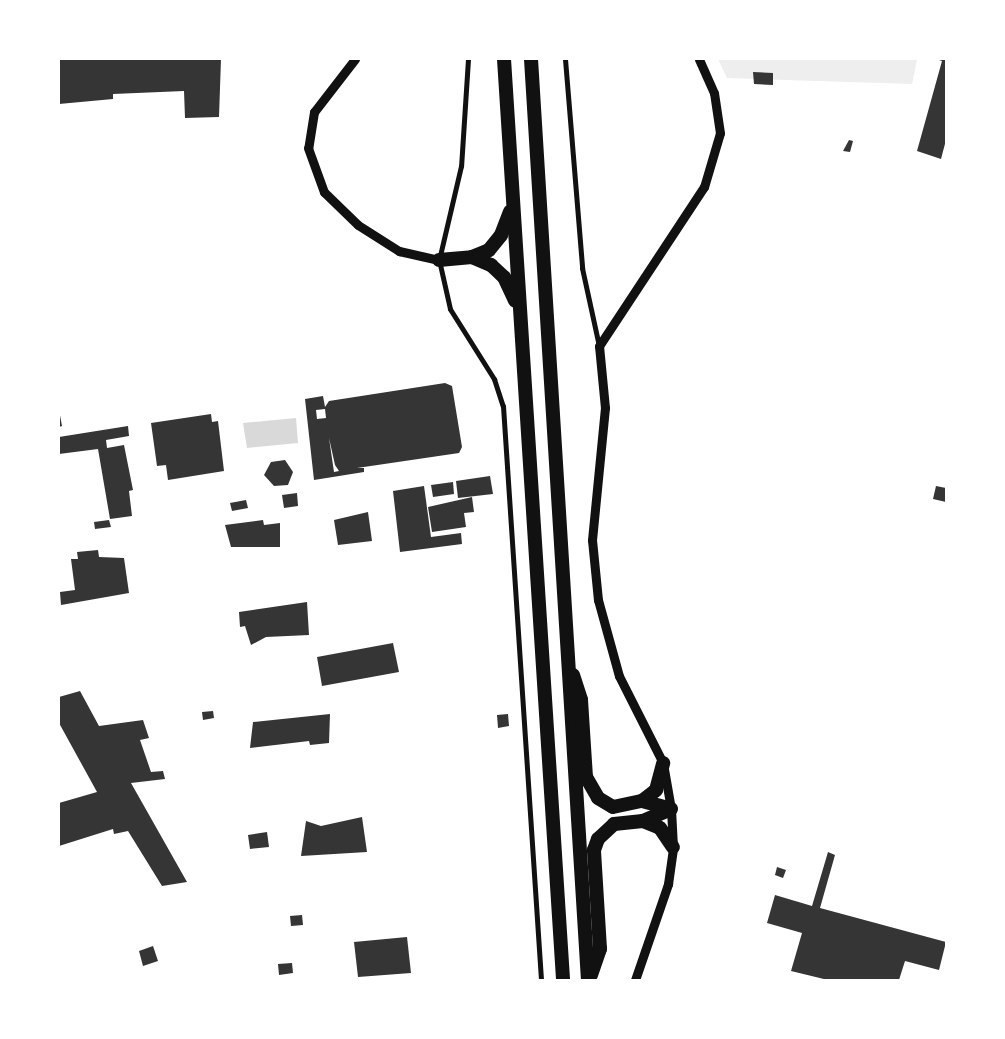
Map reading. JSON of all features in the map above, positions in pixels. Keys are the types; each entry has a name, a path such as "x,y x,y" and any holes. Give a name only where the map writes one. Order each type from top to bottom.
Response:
{"highway":[{"path":"504,59 518,310 563,980"},
{"path":"531,59 566,654 589,980"},
{"path":"439,260 472,257 489,250 502,235 512,207"},
{"path":"472,257 491,265 504,277 518,310"},
{"path":"566,654 581,700 586,777 598,798 613,807 642,801 656,790 662,764"},
{"path":"642,801 671,809"},
{"path":"589,980 600,949 598,839 614,824 643,821 671,809"},
{"path":"643,821 660,828 673,848"}],"street":[{"path":"355,59 314,112 308,148 324,192 358,225 399,250 439,260"},
{"path":"468,59 461,166 439,260 450,310 494,379 503,406 541,980"},
{"path":"564,59 582,268 599,346 605,408 592,540 598,600 619,676 662,764 671,809 673,848 668,884 634,980"},
{"path":"599,346 704,187 720,133 714,94 699,59"}],"shaded area":[{"path":"718,59 917,59 912,84 727,78"},
{"path":"296,418 298,443 247,448 243,423"}],"building":[{"path":"59,59 221,59 219,117 185,118 184,91 113,94 113,99 59,104"},
{"path":"936,59 946,59 946,140 941,159 917,151 942,61"},
{"path":"753,72 773,73 773,85 754,84"},
{"path":"849,140 853,141 850,152 843,151"},
{"path":"445,383 452,386 462,447 459,453 357,468 364,468 364,472 314,480 305,399 323,396 325,407 329,401","holes":["325,409 326,418 317,419 316,410","329,438 335,465 339,471 334,472"]},
{"path":"59,410 62,426 59,427"},
{"path":"211,414 212,422 218,421 224,471 168,480 166,465 157,466 151,423"},
{"path":"128,426 129,436 106,440 107,448 124,445 133,490 129,491 132,516 110,519 98,449 59,454 59,437"},
{"path":"285,460 293,472 288,485 274,486 264,475 271,462"},
{"path":"490,476 493,494 458,498 456,481"},
{"path":"453,482 454,494 433,497 431,485"},
{"path":"424,486 431,537 461,533 462,544 400,552 393,491"},
{"path":"936,486 946,488 946,502 933,499"},
{"path":"297,493 298,506 284,508 282,495"},
{"path":"472,497 474,512 464,513 466,527 432,532 428,507"},
{"path":"246,500 248,508 232,511 230,503"},
{"path":"368,512 372,541 338,545 334,520"},
{"path":"109,520 111,527 95,529 94,522"},
{"path":"263,520 264,525 280,523 280,547 231,547 225,525"},
{"path":"98,550 99,557 124,558 129,593 61,605 60,592 75,590 71,559 78,559 77,552"},
{"path":"307,602 309,635 266,637 251,645 245,626 240,627 239,612"},
{"path":"393,643 399,672 322,686 317,657"},
{"path":"80,691 99,726 143,720 149,738 140,740 151,772 163,771 165,779 131,783 187,882 162,886 128,831 114,834 113,829 59,846 59,803 97,792 59,723 59,697"},
{"path":"213,711 214,718 203,720 202,712"},
{"path":"330,714 329,743 310,745 309,741 250,748 253,722"},
{"path":"508,714 509,726 498,728 497,715"},
{"path":"362,817 367,852 301,856 306,821 321,826"},
{"path":"267,832 269,847 250,849 248,835"},
{"path":"828,852 835,855 820,908 946,942 939,970 905,961 899,980 828,980 791,971 802,933 767,923 775,895 812,906"},
{"path":"777,867 786,870 783,878 775,875"},
{"path":"302,915 303,925 291,926 290,916"},
{"path":"407,937 411,973 358,977 354,942"},
{"path":"153,946 158,961 143,966 139,951"},
{"path":"292,963 293,973 279,975 278,964"}]}
